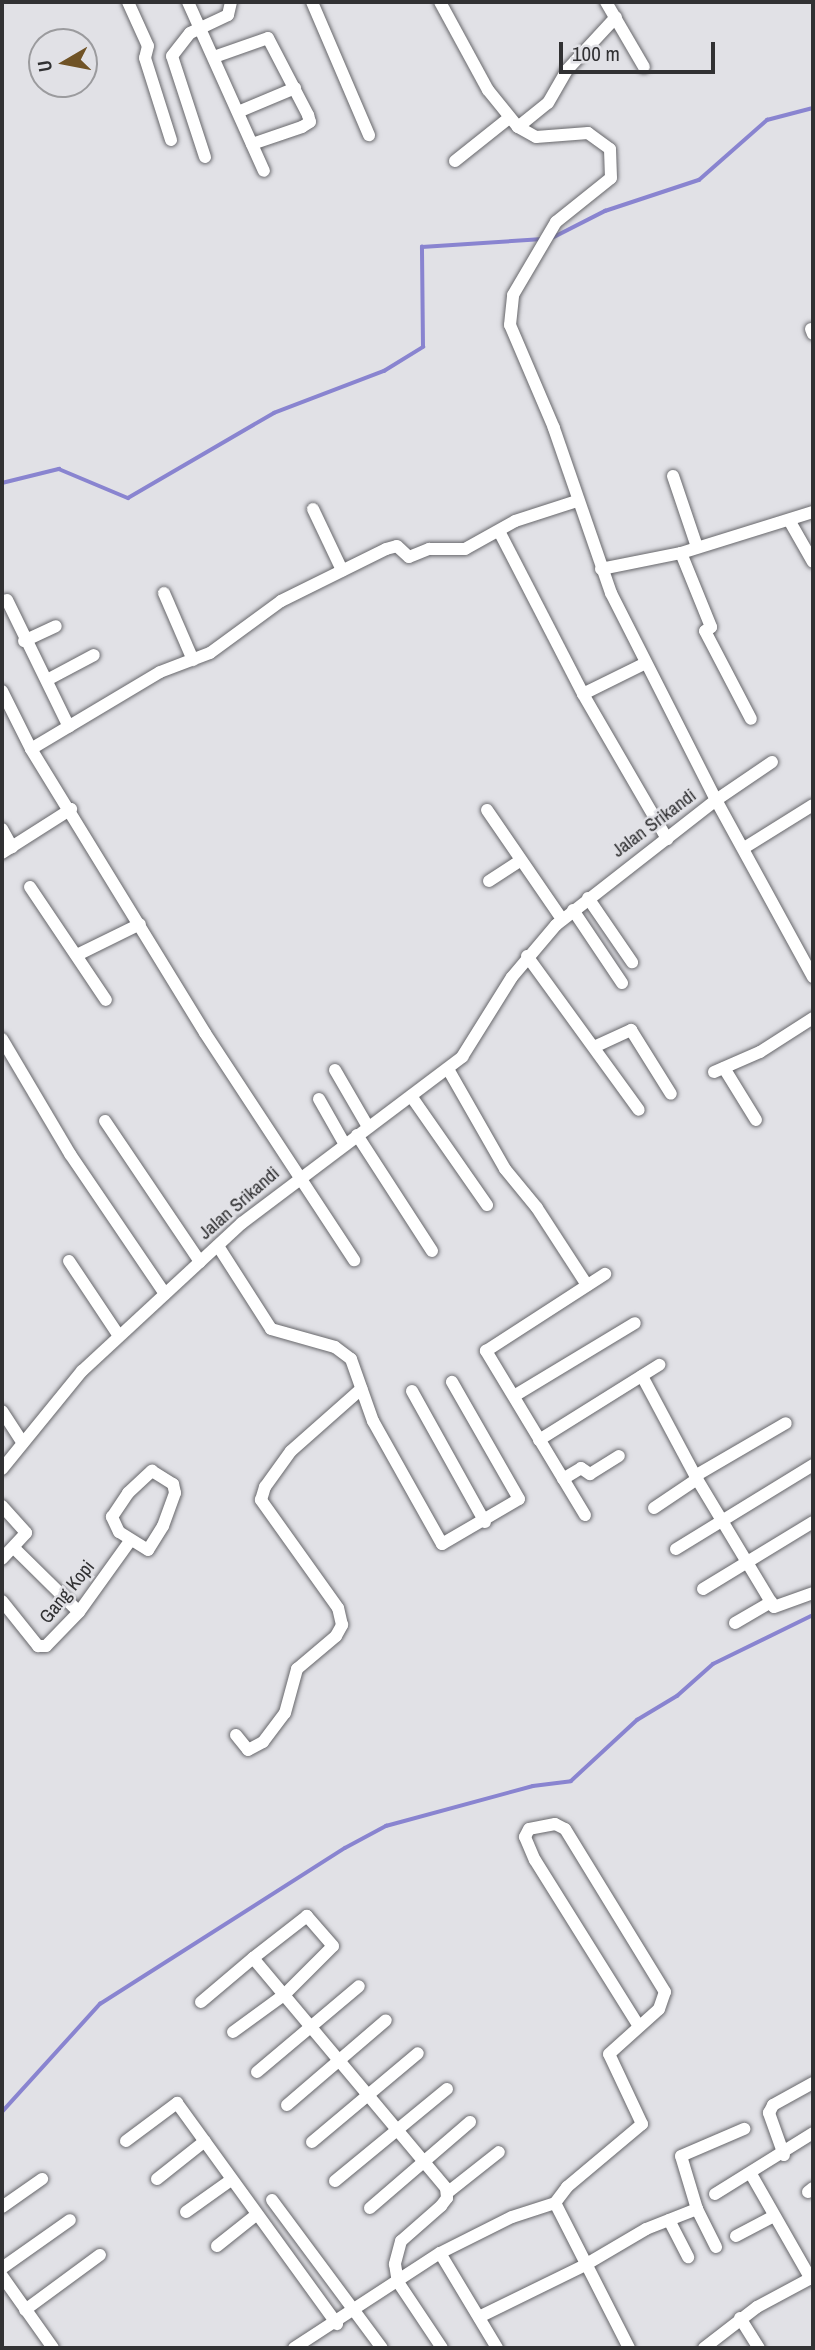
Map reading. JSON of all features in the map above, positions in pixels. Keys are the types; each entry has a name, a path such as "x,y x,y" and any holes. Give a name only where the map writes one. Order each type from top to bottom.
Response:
{"street":[{"path":"128,2 148,46 145,58 171,140"},
{"path":"188,2 264,171"},
{"path":"205,157 173,63 178,44 198,28 228,15 231,2"},
{"path":"312,2 369,135"},
{"path":"440,2 475,69 513,123"},
{"path":"606,2 644,67"},
{"path":"455,160 548,103 567,70 616,17"},
{"path":"214,57 268,38 310,122 252,144"},
{"path":"238,112 295,88"},
{"name":"Jalan Srikandi","path":"2,1469 69,1384 200,1262 299,1177 447,1069 468,1050 527,956 568,915 716,800 644,664 601,569 576,502 550,419 512,335 513,295 556,222 611,178 610,149 588,133 536,137 513,123"},
{"path":"673,476 697,547"},
{"path":"27,741 69,727 160,672 221,646 281,601 397,546 409,557 429,549 448,552 475,546 499,531 576,502"},
{"path":"313,509 342,570"},
{"path":"601,569 681,553 813,512"},
{"path":"789,520 813,562"},
{"path":"499,531 583,694 667,839"},
{"path":"681,553 711,627 705,631 751,719"},
{"path":"164,593 193,660"},
{"path":"7,600 24,641 47,680 69,727"},
{"path":"24,641 56,626"},
{"path":"47,680 94,655"},
{"path":"583,694 644,664"},
{"path":"2,691 27,741 140,924 354,1260"},
{"path":"772,762 716,800 813,977"},
{"path":"744,848 813,805"},
{"path":"2,829 7,850 71,809"},
{"path":"487,810 521,860 622,983"},
{"path":"489,881 521,860"},
{"path":"30,887 106,1000"},
{"path":"588,898 632,962"},
{"path":"77,955 140,924"},
{"path":"527,956 639,1111"},
{"path":"756,1120 719,1070 813,1018"},
{"path":"594,1047 631,1030 671,1094"},
{"path":"2,1039 70,1154 165,1294"},
{"path":"447,1069 505,1169 537,1208 587,1285"},
{"path":"335,1070 362,1131 432,1251"},
{"path":"411,1096 487,1205"},
{"path":"319,1099 344,1143"},
{"path":"105,1121 200,1262"},
{"path":"218,1246 264,1323 280,1334 343,1351 358,1374 361,1389 438,1540 450,1543 519,1499 452,1382"},
{"path":"69,1261 119,1336"},
{"path":"585,1515 486,1351 605,1274"},
{"path":"514,1396 635,1323"},
{"path":"540,1440 660,1365"},
{"path":"642,1376 696,1477 774,1607 813,1593"},
{"path":"236,1735 248,1750 263,1742 285,1713 297,1670 336,1636 342,1625 338,1608 261,1500 265,1487 291,1451 361,1389"},
{"path":"412,1391 485,1522"},
{"path":"2,1412 23,1443"},
{"path":"654,1508 696,1477 786,1423"},
{"path":"563,1479 581,1468 590,1474 619,1456"},
{"path":"676,1549 813,1465"},
{"path":"158,1472 173,1484 174,1500 152,1548 144,1550 131,1541 114,1527 112,1517 144,1475 158,1472"},
{"path":"2,1506 26,1530 14,1548 2,1559"},
{"path":"703,1589 813,1522"},
{"name":"Gang Kopi","path":"2,1601 41,1647 79,1612 131,1541"},
{"path":"14,1548 79,1612"},
{"path":"735,1623 771,1602"},
{"path":"294,2348 337,2324 440,2253 512,2217 555,2203 567,2187 642,2124 609,2054 638,2025 659,2009 665,1992 565,1829 555,1824 529,1829 525,1837 535,1860 638,2025"},
{"path":"201,2002 301,1918 310,1916 316,1921 333,1949 284,1995 233,2032"},
{"path":"253,1958 447,2193"},
{"path":"257,2072 359,1986"},
{"path":"287,2105 339,2064 386,2020"},
{"path":"312,2142 418,2053"},
{"path":"784,2155 769,2113 773,2105 813,2083"},
{"path":"335,2181 447,2089"},
{"path":"126,2141 177,2103 337,2324"},
{"path":"370,2208 470,2122"},
{"path":"716,2248 697,2209 681,2156 744,2129"},
{"path":"715,2194 784,2155 813,2133"},
{"path":"157,2179 205,2141"},
{"path":"442,2348 398,2282 396,2264 401,2241 440,2206 447,2193 499,2152"},
{"path":"704,2348 740,2319 812,2278 751,2174"},
{"path":"2,2207 42,2179"},
{"path":"186,2212 231,2180"},
{"path":"272,2200 382,2348"},
{"path":"555,2203 629,2348"},
{"path":"478,2317 669,2220 697,2209"},
{"path":"217,2246 256,2215"},
{"path":"736,2236 774,2216"},
{"path":"2,2268 70,2220"},
{"path":"669,2220 688,2257"},
{"path":"440,2253 497,2348"},
{"path":"25,2310 100,2255"},
{"path":"2,2276 52,2348"},
{"path":"740,2319 759,2348"}],"waterway":[{"path":"550,239 605,211 699,180 767,120 813,108"},
{"path":"2,483 59,469 128,498 274,413 384,371 423,347 422,247 543,239"},
{"path":"2,2112 100,2004 345,1848 386,1826 533,1786 571,1781 637,1720 677,1696 713,1664 813,1615"}]}
